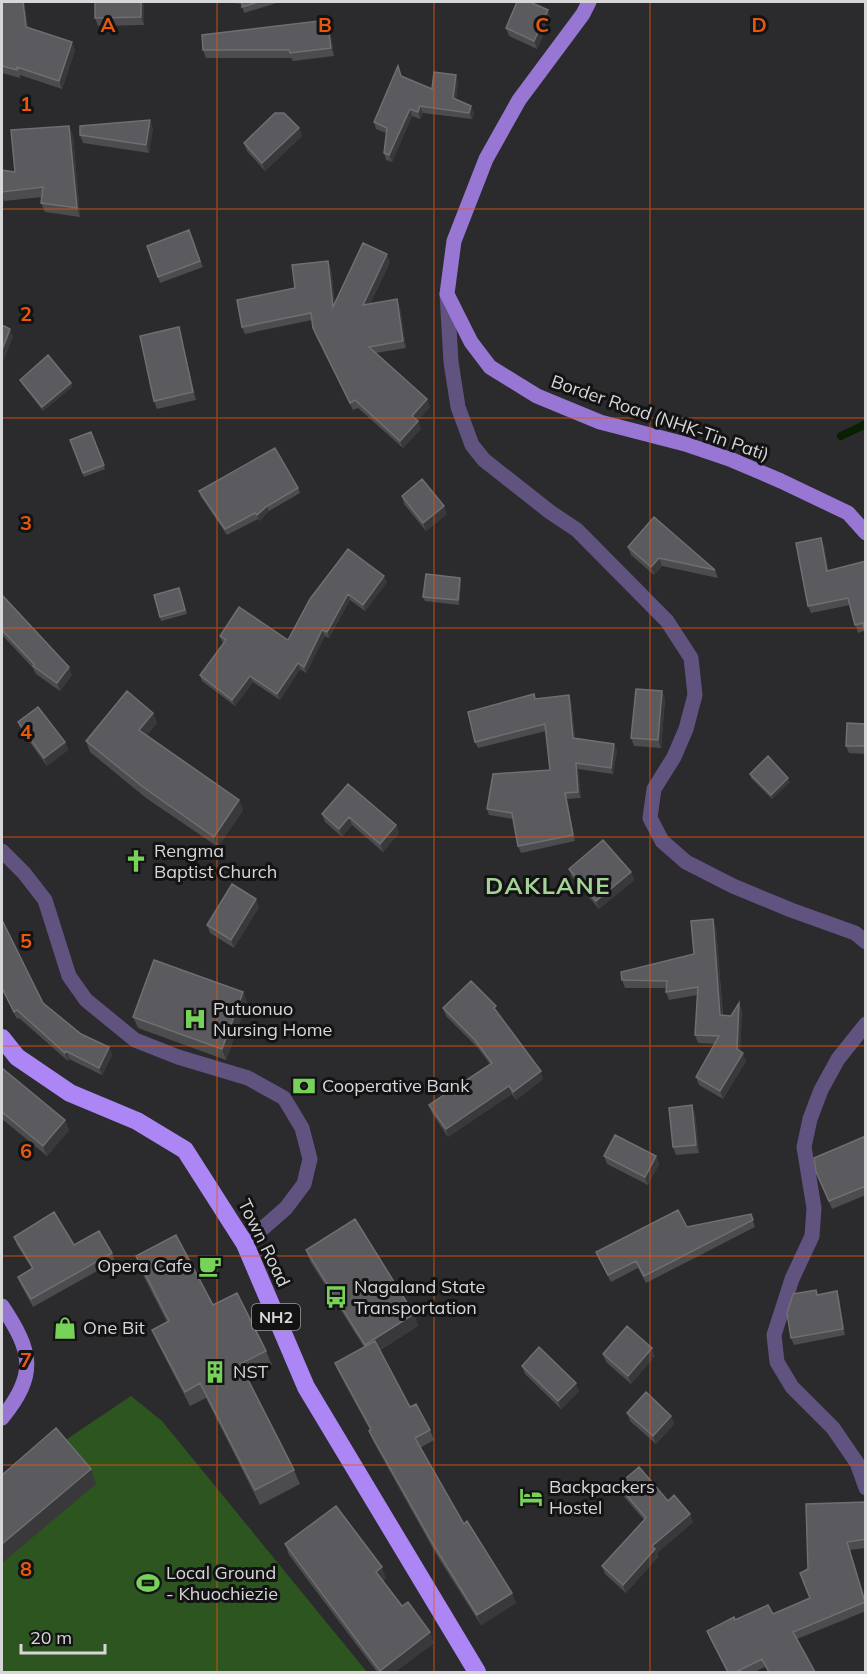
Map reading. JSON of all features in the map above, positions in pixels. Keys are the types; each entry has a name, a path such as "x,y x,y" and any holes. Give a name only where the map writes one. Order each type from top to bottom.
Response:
{"highway":[{"name":"Town Road","path":"2,1038 17,1057 70,1093 138,1121 185,1150 245,1244 306,1387 477,1672"}],"main road":[{"path":"447,294 454,241 486,159 519,100 583,14 589,2"},
{"name":"Border Road (NHK-Tin Pati)","path":"447,294 471,342 490,367 537,396 600,422 685,444 732,460 848,513 866,532"},
{"path":"2,1306 21,1337 27,1355 22,1389 2,1418"}],"street":[{"path":"447,294 458,406 472,444 484,460 550,512 577,530 667,621 691,658 695,695 686,729 674,758 654,789 650,818 662,841 686,862 733,886 855,933 866,942"},
{"path":"2,851 24,873 45,900 69,976 86,1000 135,1040 178,1058 248,1078 284,1098 302,1128 310,1159 304,1184 286,1208 245,1244"},
{"path":"866,1024 838,1059 820,1090 810,1119 804,1147 814,1208 812,1236 792,1279 774,1335 777,1362 792,1387 833,1428 857,1463 866,1488"}],"green space":[{"name":"Local Ground - Khuochiezie","path":"131,1396 162,1421 367,1672 2,1672 2,1489 61,1443"}],"building":[{"path":"2,2 23,2 26,27 72,42 59,81 17,67 17,70 2,66"},
{"path":"95,2 141,2 141,17 95,18"},
{"path":"242,2 258,2 242,7"},
{"path":"517,2 530,2 548,10 534,41 506,28"},
{"path":"327,20 331,48 290,53 289,50 203,50 202,35"},
{"path":"398,66 401,76 432,89 434,72 456,75 453,98 471,106 469,113 420,106 418,112 410,109 389,155 384,153 387,128 374,122"},
{"path":"275,113 284,113 299,128 262,163 244,143"},
{"path":"150,120 146,145 80,135 80,126"},
{"path":"69,126 77,208 41,203 43,187 2,192 2,170 15,172 11,130"},
{"path":"189,230 200,261 158,277 147,246"},
{"path":"363,243 387,254 363,305 397,299 403,341 369,347 427,399 412,416 418,421 400,441 355,400 350,403 313,328 311,313 242,327 237,300 295,288 292,265 328,261 333,307"},
{"path":"2,325 10,329 2,350"},
{"path":"179,327 193,392 154,401 140,336"},
{"path":"48,355 71,383 42,407 20,380"},
{"path":"91,432 104,465 83,473 70,440"},
{"path":"275,448 298,488 267,506 257,515 255,513 225,529 199,491"},
{"path":"422,479 444,506 423,523 402,496"},
{"path":"654,517 715,570 659,558 651,567 628,547"},
{"path":"821,538 827,571 866,561 866,637 863,623 855,625 848,598 808,606 796,543"},
{"path":"348,549 384,576 363,605 348,594 327,632 322,630 304,667 298,663 277,694 250,676 232,700 200,675 226,640 220,636 239,607 288,640 310,599"},
{"path":"426,574 460,578 458,600 423,597"},
{"path":"179,588 185,610 160,617 154,595"},
{"path":"2,595 69,667 57,683 33,666 34,664 2,630"},
{"path":"636,689 662,691 658,740 631,738"},
{"path":"127,691 153,713 139,730 239,800 214,837 143,787 86,741"},
{"path":"534,694 535,699 569,695 573,738 614,744 611,768 576,763 578,792 565,793 573,835 518,846 512,813 487,809 493,774 550,770 545,724 475,742 468,712"},
{"path":"38,707 65,742 44,758 18,722"},
{"path":"847,723 866,724 866,746 846,746"},
{"path":"768,756 788,778 771,795 750,774"},
{"path":"348,784 396,825 380,844 349,817 339,829 322,814"},
{"path":"603,840 631,872 596,901 569,869"},
{"path":"232,884 256,899 231,940 207,925"},
{"path":"713,919 720,1015 731,1016 739,1003 737,1049 743,1053 720,1091 696,1077 719,1036 695,1035 698,987 666,992 667,981 622,980 621,972 694,954 691,921"},
{"path":"2,920 43,1003 81,1034 109,1047 99,1068 66,1051 65,1053 17,1010 14,1012 2,988"},
{"path":"154,960 243,992 222,1049 133,1017"},
{"path":"471,981 496,1006 494,1008 541,1071 513,1092 509,1086 446,1129 429,1105 492,1063 475,1040 443,1008"},
{"path":"2,1068 65,1120 43,1146 2,1112"},
{"path":"692,1105 696,1145 673,1147 669,1108"},
{"path":"615,1135 656,1156 645,1177 604,1156"},
{"path":"866,1136 866,1186 829,1201 816,1172 814,1158"},
{"path":"678,1210 687,1227 751,1214 753,1220 644,1276 636,1261 608,1275 596,1252"},
{"path":"54,1212 74,1245 99,1231 112,1253 31,1299 18,1277 33,1268 14,1237"},
{"path":"355,1219 414,1314 365,1345 306,1250"},
{"name":"NST","path":"176,1235 213,1305 237,1293 266,1351 240,1364 294,1470 255,1490 200,1383 185,1392 152,1330 169,1321 136,1256"},
{"path":"816,1290 817,1295 837,1291 843,1329 791,1338 787,1313 793,1294"},
{"path":"627,1326 652,1348 628,1376 603,1354"},
{"path":"375,1341 410,1407 416,1404 430,1430 415,1438 464,1524 467,1521 512,1593 477,1615 433,1544 369,1431 371,1429 335,1363"},
{"path":"539,1347 576,1383 558,1401 522,1366"},
{"path":"646,1392 671,1416 653,1436 627,1413"},
{"path":"56,1428 91,1469 2,1544 2,1475"},
{"path":"639,1467 668,1501 674,1495 690,1514 652,1546 655,1549 623,1585 602,1566 646,1518 618,1485"},
{"path":"866,1502 866,1539 847,1542 865,1602 793,1632 815,1672 769,1672 762,1659 736,1672 728,1672 707,1631 734,1617 735,1620 768,1605 773,1614 810,1598 800,1573 808,1569 806,1504"},
{"path":"336,1506 382,1567 376,1572 402,1606 408,1602 430,1632 380,1671 285,1544"}],"waterway":[{"path":"841,436 866,424"}],"place":[{"name":"Rengma Baptist Church","path":"136,861"},
{"name":"Putuonuo Nursing Home","path":"195,1019"},
{"name":"Cooperative Bank","path":"304,1086"},
{"name":"Opera Cafe","path":"210,1266"},
{"name":"Nagaland State Transportation","path":"336,1297"},
{"name":"One Bit","path":"65,1328"},
{"name":"NST","path":"215,1372"},
{"name":"Backpackers Hostel","path":"531,1497"},
{"name":"Local Ground - Khuochiezie","path":"148,1583"}],"district":[{"name":"DAKLANE","path":"548,886"}]}
